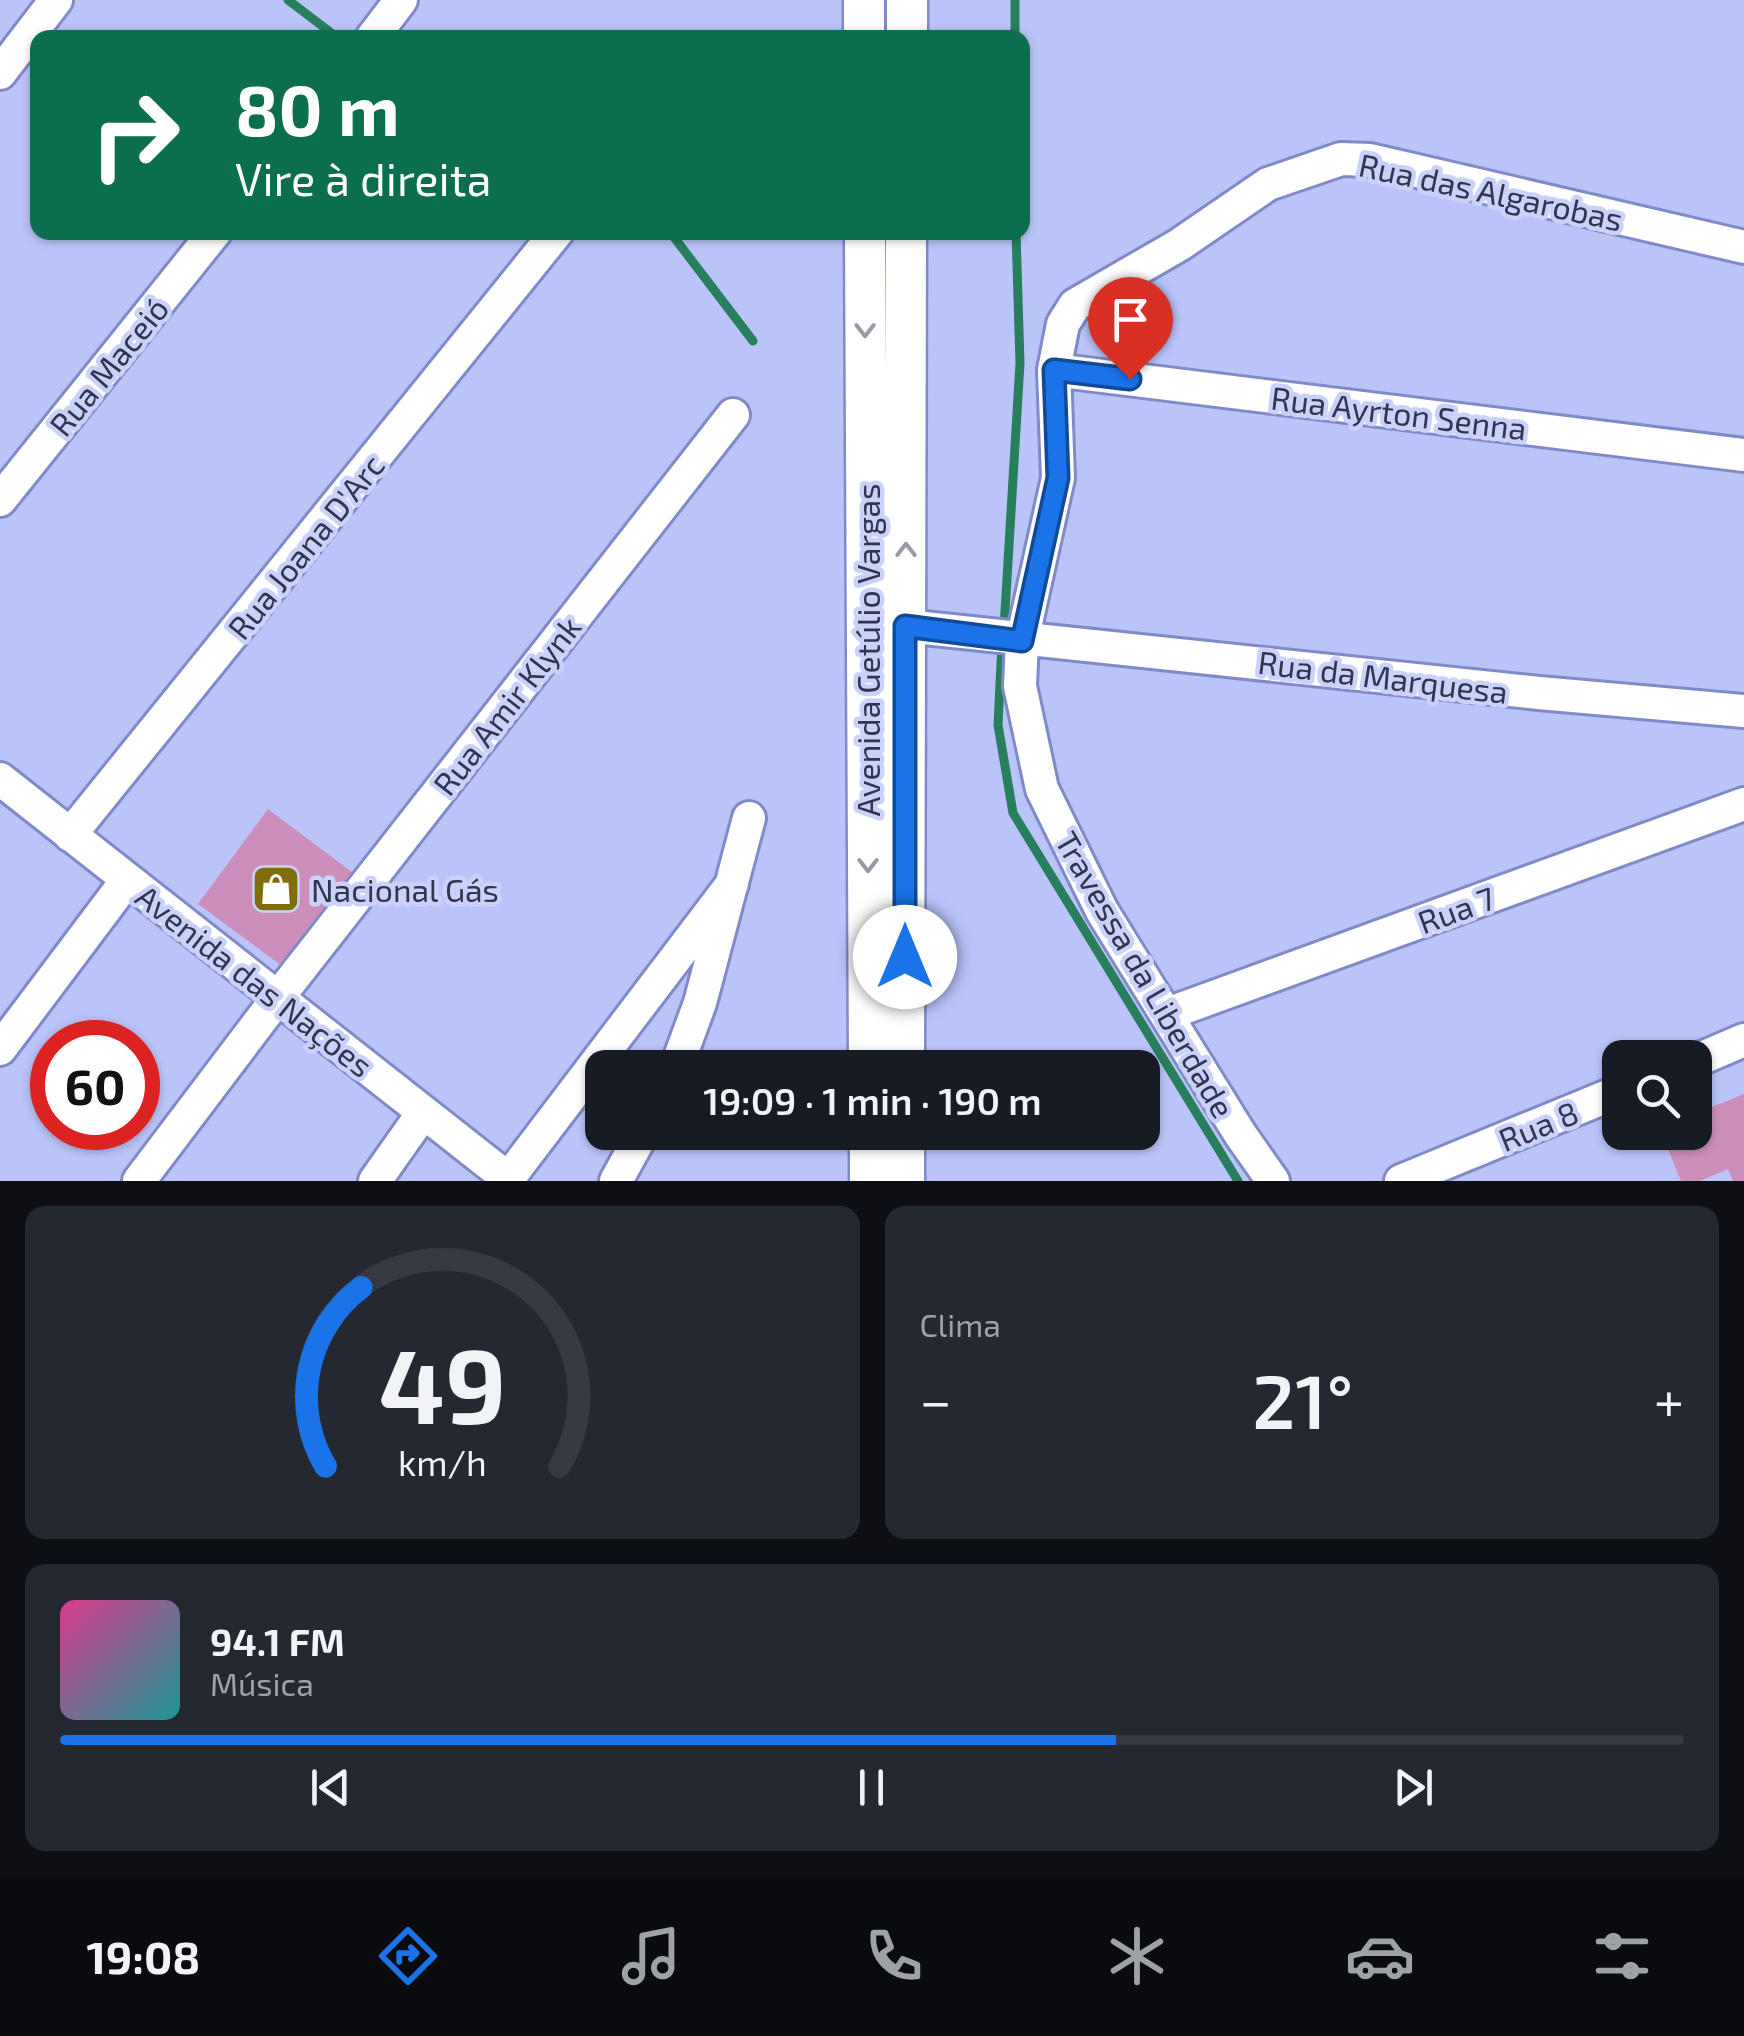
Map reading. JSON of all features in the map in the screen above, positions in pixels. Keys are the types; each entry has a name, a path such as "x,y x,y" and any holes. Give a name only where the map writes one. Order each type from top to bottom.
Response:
{"main road":[{"path":"864,0 864,30"},
{"path":"907,0 907,30"},
{"name":"Avenida Getúlio Vargas","path":"865,240 869,1050"},
{"name":"Avenida Getúlio Vargas","path":"904,1050 906,240"},
{"path":"870,1150 870,1181"},
{"path":"904,1150 904,1181"}],"street":[{"path":"33,30 56,0"},
{"path":"378,30 401,0"},
{"path":"0,73 30,34"},
{"name":"Rua das Algarobas","path":"1091,292 1179,245 1268,184 1341,159 1370,160 1744,247"},
{"name":"Rua Maceió","path":"0,500 209,240"},
{"name":"Rua Joana D'Arc","path":"70,835 548,244"},
{"name":"Travessa da Liberdade","path":"1091,292 1075,305 1063,324 1054,370 1058,478 1022,641 1020,686 1042,790 1102,911 1274,1181"},
{"name":"Rua Ayrton Senna","path":"1054,370 1744,454"},
{"name":"Rua Amir Klynk","path":"139,1181 278,996 733,415"},
{"name":"Rua da Marquesa","path":"905,626 1022,641 1744,711"},
{"name":"Avenida das Nações","path":"0,779 509,1180"},
{"name":"Rua 7","path":"1167,1014 1744,804"},
{"path":"683,1050 700,1004 749,818"},
{"path":"0,1049 127,880"},
{"path":"509,1180 732,884"},
{"path":"1712,1053 1744,1040"},
{"name":"Rua 8","path":"1402,1181 1602,1098"},
{"path":"375,1181 423,1113"},
{"path":"616,1181 633,1150"}],"building":[{"name":"Nacional Gás","path":"268,809 356,875 282,966 198,904"},
{"path":"1744,1094 1744,1181 1733,1181 1728,1169 1700,1181 1681,1181 1668,1150 1712,1150 1712,1107"}],"waterway":[{"path":"288,0 327,30"},
{"path":"1015,0 1015,30"},
{"path":"676,240 753,341"},
{"path":"1004,628 1020,363 1016,240"},
{"path":"1002,643 998,725 1013,813 1238,1181"}],"place":[{"name":"Nacional Gás","path":"276,889"}],"route":[{"path":"905,957 905,626 1022,641 1058,478 1054,370 1130,379"}]}
